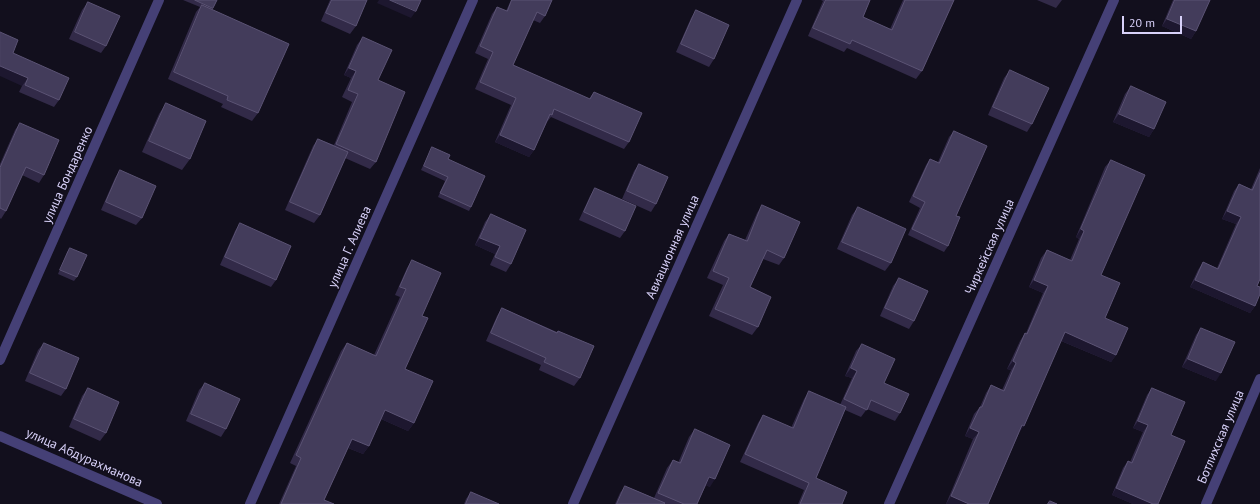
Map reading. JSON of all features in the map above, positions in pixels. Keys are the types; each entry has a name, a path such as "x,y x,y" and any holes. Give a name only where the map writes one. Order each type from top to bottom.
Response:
{"street":[{"name":"улица Бондаренко","path":"0,360 159,0"},
{"name":"улица Г. Алиева","path":"250,504 473,0"},
{"name":"Авиационная улица","path":"573,504 797,0"},
{"name":"Чиркейская улица","path":"890,504 1114,0"},
{"name":"Ботлихская улица","path":"1206,504 1260,379"},
{"name":"улица Абдурахманова","path":"0,436 157,504"}],"building":[{"path":"195,0 217,0 213,8"},
{"path":"332,0 367,0 356,26 326,13"},
{"path":"390,0 421,0 416,11"},
{"path":"512,0 552,0 545,16 537,12 513,65 590,99 594,92 642,113 629,142 554,109 552,115 550,114 534,150 500,135 516,98 480,82 493,52 480,46 497,7 507,11"},
{"path":"826,0 870,0 863,17 892,30 905,0 954,0 922,71 852,40 850,44 813,28"},
{"path":"1175,0 1210,0 1196,31 1167,19"},
{"path":"88,2 120,16 106,46 75,32"},
{"path":"202,5 289,44 258,113 227,100 228,96 174,72"},
{"path":"696,10 729,25 714,59 681,44"},
{"path":"0,32 18,40 13,53 69,78 59,100 25,85 28,78 0,66"},
{"path":"363,37 392,50 378,80 405,92 376,162 336,144 358,94 348,90 356,71 349,68"},
{"path":"1010,70 1049,88 1032,124 993,107"},
{"path":"1131,86 1166,102 1154,129 1119,114"},
{"path":"166,103 206,121 190,159 149,141"},
{"path":"20,123 59,140 44,175 26,167 6,211 0,208 0,168"},
{"path":"954,131 987,146 956,216 960,217 948,246 912,229 925,202 913,196 930,159 939,163"},
{"path":"318,139 348,152 320,215 290,202"},
{"path":"432,147 450,155 448,159 485,176 471,207 440,193 448,177 424,166"},
{"path":"1111,160 1145,175 1101,275 1120,283 1105,318 1128,328 1116,355 1065,332 1024,426 1022,425 988,504 969,504 951,496 979,432 970,428 980,407 982,407 991,385 1004,391 1016,363 1013,361 1025,333 1027,334 1048,286 1034,280 1047,250 1072,261 1084,231 1081,229"},
{"path":"639,164 668,177 656,204 627,191"},
{"path":"120,170 156,186 142,218 106,202"},
{"path":"1260,173 1260,279 1257,286 1260,287 1260,294 1255,306 1195,280 1203,262 1218,269 1241,217 1227,211 1239,184 1252,190"},
{"path":"595,188 636,206 625,231 584,212"},
{"path":"762,205 800,222 784,258 767,250 750,287 771,297 758,327 715,309 729,278 713,271 729,234 747,241"},
{"path":"858,207 906,229 891,263 842,242"},
{"path":"491,214 526,230 511,264 495,257 500,246 480,238"},
{"path":"240,223 291,246 276,280 225,257"},
{"path":"70,248 87,255 77,277 60,270"},
{"path":"412,260 441,273 422,316 428,318 405,369 433,381 414,423 385,410 369,446 352,439 324,500 334,504 281,504 301,458 296,455 347,343 376,356 406,289 400,287"},
{"path":"899,278 928,291 914,321 885,308"},
{"path":"502,308 557,333 558,331 594,346 580,378 544,362 546,358 491,333"},
{"path":"1201,328 1235,342 1221,373 1188,359"},
{"path":"44,343 79,358 66,389 30,373"},
{"path":"862,344 895,359 884,383 909,394 900,413 871,400 867,410 844,399 857,371 851,368"},
{"path":"205,383 240,399 226,429 191,414"},
{"path":"88,388 119,402 106,433 74,419"},
{"path":"1152,388 1185,402 1171,435 1185,441 1158,504 1153,504 1116,488 1128,461 1132,463 1148,425 1138,421"},
{"path":"809,391 846,407 816,478 847,492 842,504 800,504 809,483 745,454 763,415 793,428"},
{"path":"695,429 730,445 715,479 709,477 697,504 684,504 658,493 673,460 680,463"},
{"path":"625,486 665,503 617,504"},
{"path":"471,492 499,504 466,504"},
{"path":"1050,501 1057,504 1048,504"}]}
